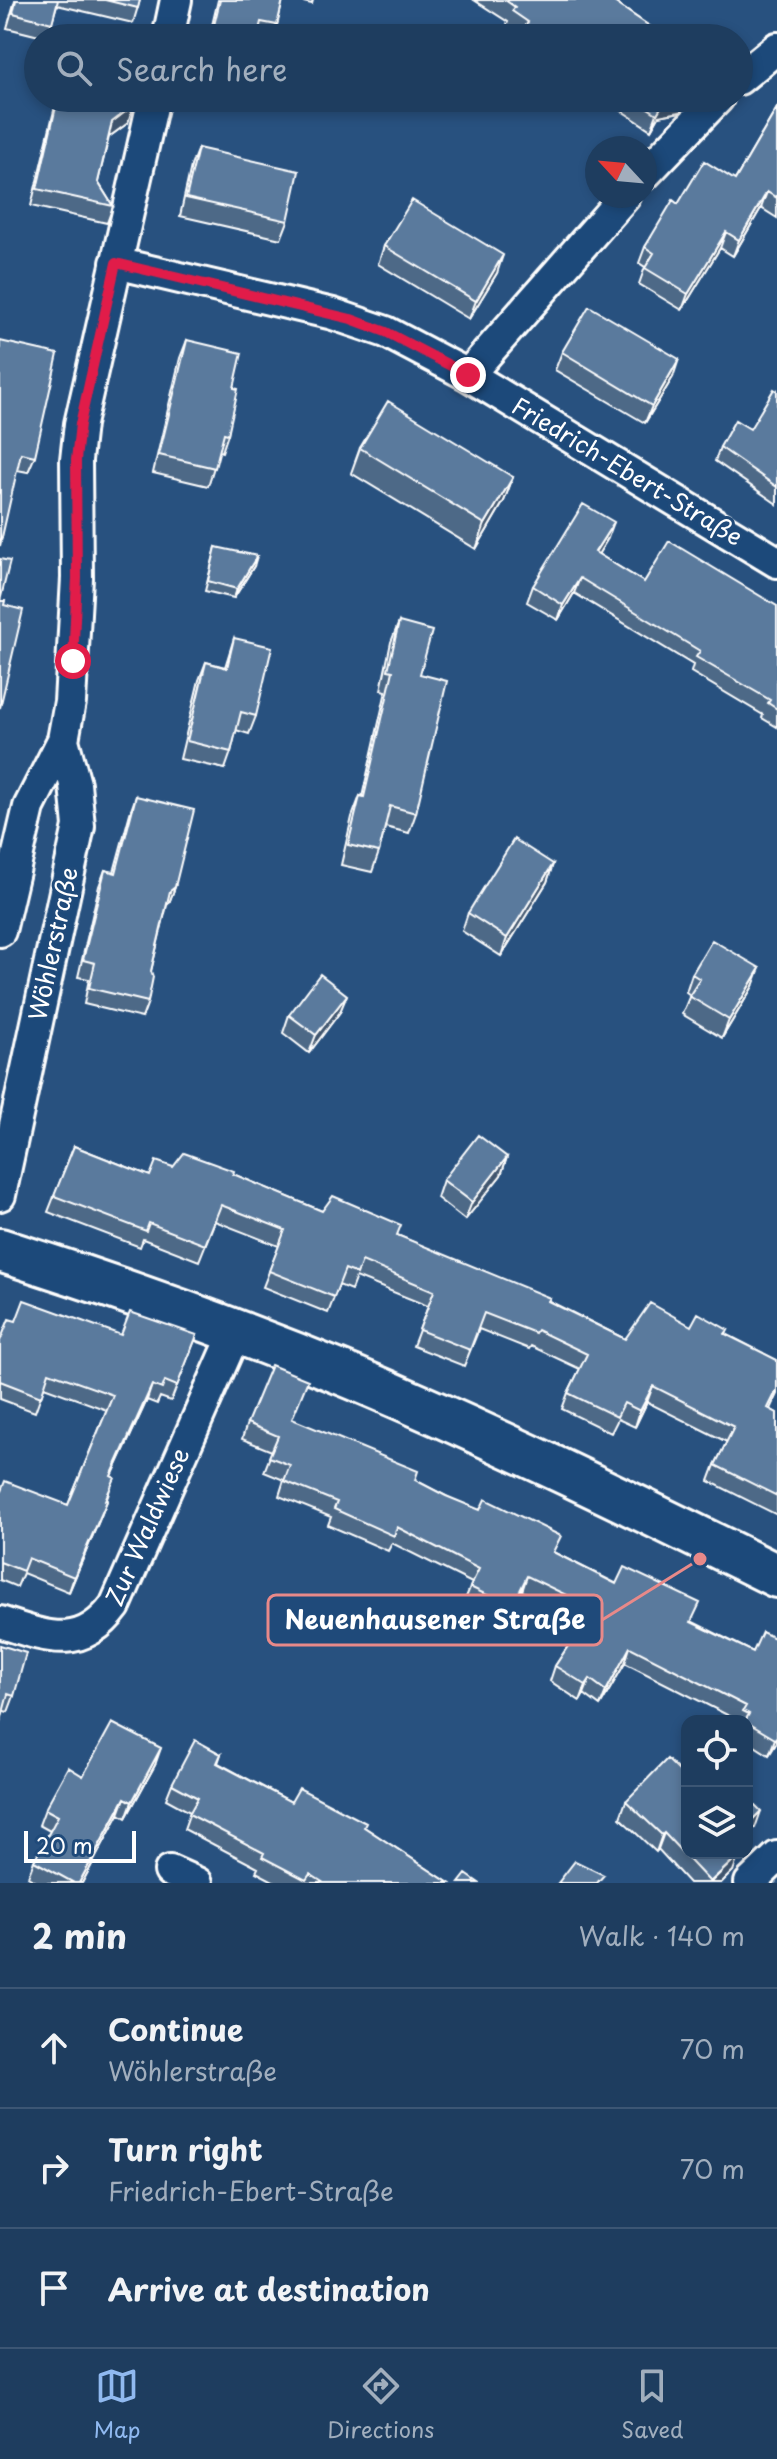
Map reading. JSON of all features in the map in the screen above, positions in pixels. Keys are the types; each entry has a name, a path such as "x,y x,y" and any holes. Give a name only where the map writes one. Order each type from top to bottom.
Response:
{"main road":[{"path":"0,1250 236,1331 435,1413 777,1576"}],"street":[{"path":"171,24 176,0"},
{"path":"753,68 777,48"},
{"name":"Wöhlerstraße","path":"0,931 29,807 63,740 70,702 77,578 76,460 80,424 151,112"},
{"path":"657,162 705,112"},
{"path":"468,375 614,208"},
{"name":"Friedrich-Ebert-Straße","path":"116,263 351,319 386,332 468,375 777,562"},
{"name":"Wöhlerstraße","path":"0,1195 79,826 75,784 63,740"},
{"name":"Zur Waldwiese","path":"0,1622 35,1633 69,1638 89,1631 107,1617 115,1606 236,1331"},
{"path":"750,1883 777,1857"}],"building":[{"path":"16,0 58,0 52,23 13,13"},
{"path":"105,0 140,0 138,8"},
{"path":"220,0 283,0 277,24 214,24"},
{"path":"505,0 611,0 646,24 527,24 512,11 515,7"},
{"path":"777,108 777,198 767,192 739,240 726,232 688,294 645,268 654,253 645,247 673,200 678,204 704,161 735,180"},
{"path":"55,112 125,112 112,122 98,182 113,206 37,189"},
{"path":"198,148 299,171 288,221 186,198"},
{"path":"412,200 503,255 476,301 384,246"},
{"path":"589,306 679,359 652,406 562,352"},
{"path":"187,340 242,353 228,434 224,433 215,468 159,455"},
{"path":"0,341 58,354 35,456 21,453 0,546"},
{"path":"774,389 777,391 777,487 720,447 735,420 750,429"},
{"path":"388,401 513,477 485,524 360,448"},
{"path":"583,504 614,522 595,552 644,582 669,541 777,606 777,709 768,703 770,700 696,657 700,651 580,578 563,605 533,586"},
{"path":"216,547 257,556 237,589 208,581"},
{"path":"0,559 10,561 0,601"},
{"path":"0,601 23,610 0,708"},
{"path":"399,622 432,631 420,674 447,681 416,813 390,806 379,852 348,845 360,796 364,797 393,671 388,670"},
{"path":"234,638 272,647 256,716 241,712 231,752 187,741 206,662 227,668"},
{"path":"136,796 194,810 175,887 170,891 151,971 153,977 148,1002 89,988 95,963 83,960 105,870 116,873"},
{"path":"514,839 553,864 507,938 468,913"},
{"path":"712,940 760,968 729,1020 689,996 700,979 692,974"},
{"path":"320,974 347,995 316,1035 289,1015"},
{"path":"478,1135 507,1157 472,1202 443,1180"},
{"path":"74,1146 150,1176 156,1161 173,1167 184,1153 234,1171 233,1174 322,1211 333,1196 401,1225 397,1235 550,1298 548,1301 625,1339 650,1303 691,1326 698,1313 728,1330 725,1334 777,1360 777,1390 768,1408 777,1413 777,1496 715,1465 734,1427 653,1386 640,1411 624,1403 617,1417 568,1393 587,1354 537,1330 535,1333 484,1313 470,1350 419,1330 434,1291 362,1261 357,1274 345,1269 334,1297 269,1271 285,1230 221,1205 205,1245 149,1223 146,1231 54,1196"},
{"path":"24,1300 121,1335 130,1312 197,1335 177,1386 165,1381 162,1389 152,1385 111,1476 115,1478 107,1501 74,1577 28,1558 23,1571 0,1562 0,1494 5,1481 68,1505 113,1395 49,1372 41,1397 0,1381 0,1341 9,1319 16,1321"},
{"path":"271,1365 308,1380 292,1419 418,1471 415,1480 446,1496 480,1510 485,1499 561,1536 553,1552 616,1584 624,1567 700,1603 691,1622 753,1652 762,1632 777,1639 777,1736 775,1739 753,1726 753,1715 743,1711 746,1706 630,1647 606,1691 590,1679 586,1685 555,1666 593,1608 527,1576 512,1607 470,1587 479,1569 397,1527 394,1536 334,1509 337,1502 284,1481 290,1465 269,1457 278,1436 247,1423"},
{"path":"0,1645 26,1653 14,1696 8,1694 1,1720 0,1720"},
{"path":"112,1723 161,1748 132,1802 125,1798 79,1883 74,1883 34,1861 58,1816 45,1809 68,1767 83,1776"},
{"path":"195,1740 221,1754 217,1763 291,1802 299,1788 366,1823 364,1827 449,1883 324,1883 310,1874 306,1880 262,1857 264,1853 189,1814 198,1798 172,1784"},
{"path":"667,1759 681,1773 681,1851 664,1833 662,1835 626,1801"},
{"path":"753,1803 761,1811 753,1819"},
{"path":"688,1859 735,1859 710,1882"},
{"path":"575,1861 604,1875 597,1883 558,1883"},
{"path":"466,1874 479,1883 459,1883"}],"place":[{"name":"Neuenhausener Straße","path":"700,1559"}],"route":[{"path":"73,661 77,578 76,460 80,424 116,263 351,319 386,332 468,375"}]}
